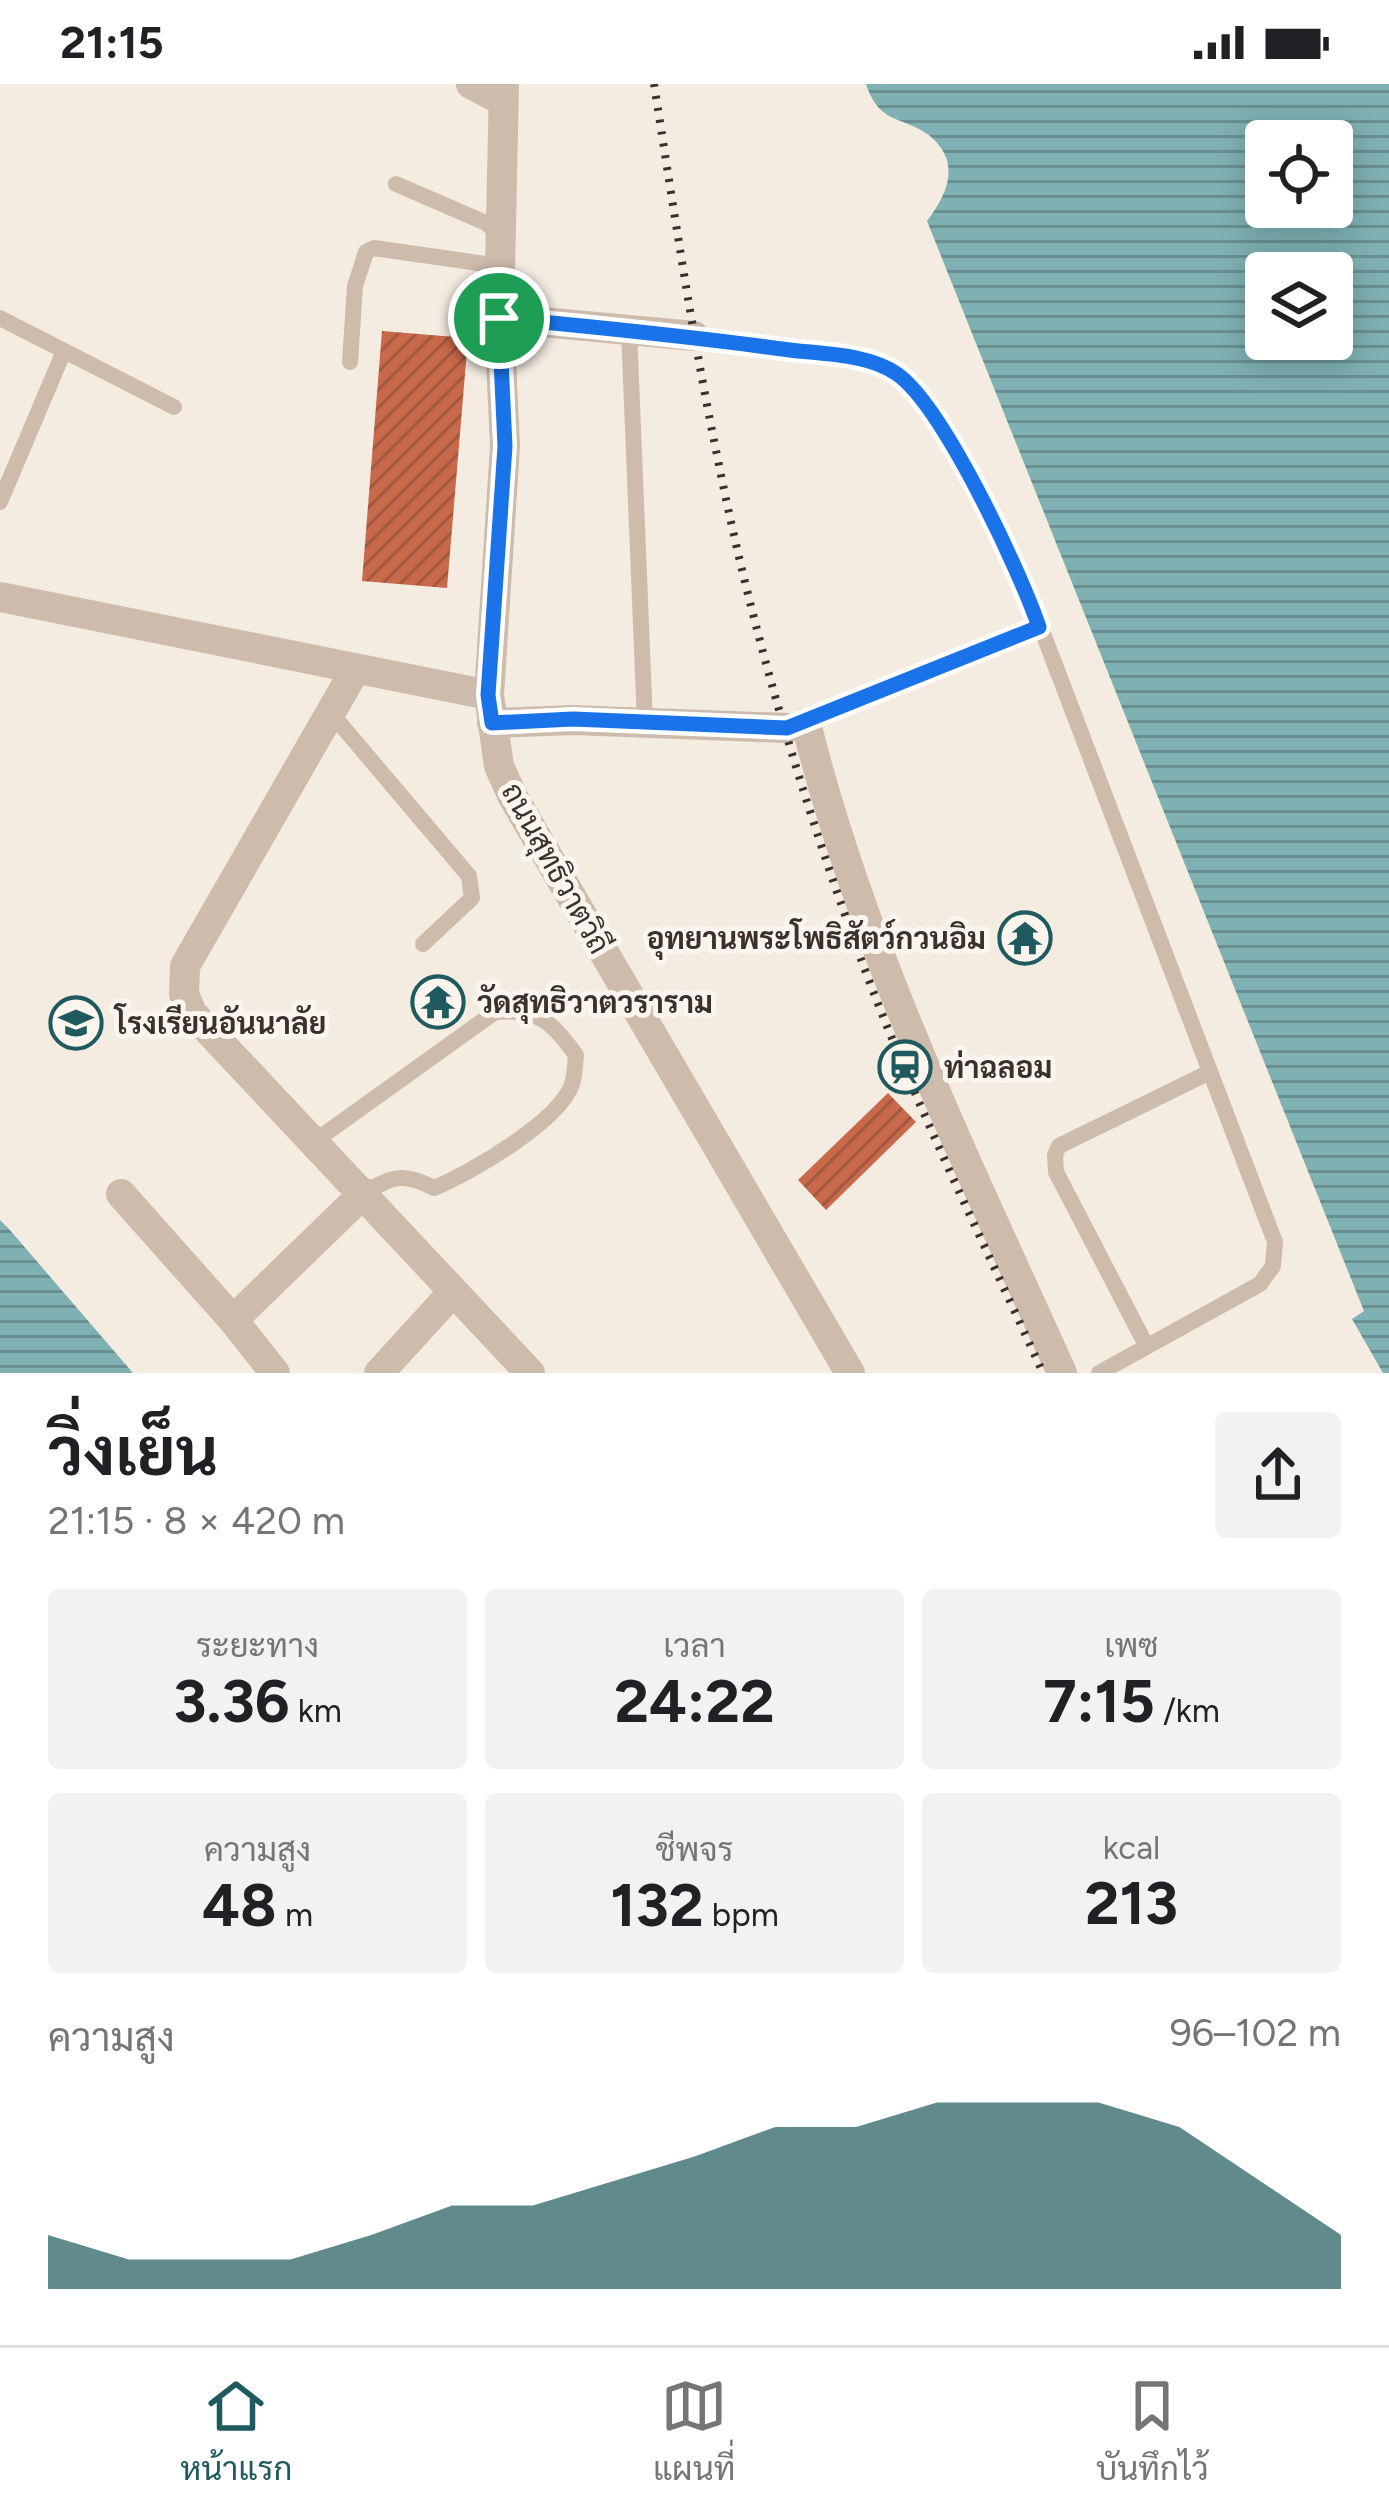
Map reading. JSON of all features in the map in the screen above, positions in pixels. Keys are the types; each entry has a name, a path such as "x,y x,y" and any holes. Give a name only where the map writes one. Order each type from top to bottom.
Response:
{"street":[{"path":"471,84 503,92"},
{"name":"ถนนสุทธิวาตวิถี","path":"503,92 499,318 505,446 490,709 499,766 850,1373"},
{"path":"499,318 694,337"},
{"path":"0,597 355,670 490,709 573,719 796,726 937,1094 1063,1373"},
{"path":"355,670 185,966 184,994 192,1013 530,1373"},
{"path":"233,1319 364,1193"},
{"path":"121,1194 233,1319 274,1373"},
{"path":"379,1373 452,1293"}],"lane":[{"path":"350,362 355,286 366,252 374,248 500,251 486,223 395,184"},
{"path":"0,318 174,407"},
{"path":"629,330 645,723"},
{"path":"694,337 851,358 895,372 931,408 1025,586 1275,1243 1273,1265 1260,1284 1099,1373"},
{"path":"0,502 64,351"},
{"path":"796,726 1039,627"},
{"path":"331,712 469,876 472,898 423,944"},
{"path":"315,1141 495,1012 528,1010 556,1029 576,1055 572,1086 556,1110 448,1183 434,1188 406,1175 392,1176 364,1193"},
{"path":"1146,1346 1056,1172 1055,1155 1059,1147 1210,1072"}],"water":[{"path":"866,84 1389,84 1389,1373 1383,1373 1352,1319 1364,1311 927,221 945,190 946,157 930,136 878,107"},
{"path":"0,1220 9,1229 133,1373 0,1373"}],"building":[{"path":"382,331 468,338 447,588 362,581"},
{"path":"888,1093 916,1122 826,1210 798,1180"}],"railway":[{"path":"654,84 718,460 760,642 795,763 854,940 897,1050 1043,1373"}],"place":[{"name":"อุทยานพระโพธิสัตว์กวนอิม","path":"1025,938"},
{"name":"วัดสุทธิวาตวราราม","path":"438,1002"},
{"name":"โรงเรียนอันนาลัย","path":"76,1023"},
{"name":"ท่าฉลอม","path":"905,1067"}],"route":[{"path":"499,318 851,358 895,372 931,408 1025,586 1039,627 787,728 573,719 492,723 488,695 505,446 499,318"}]}
